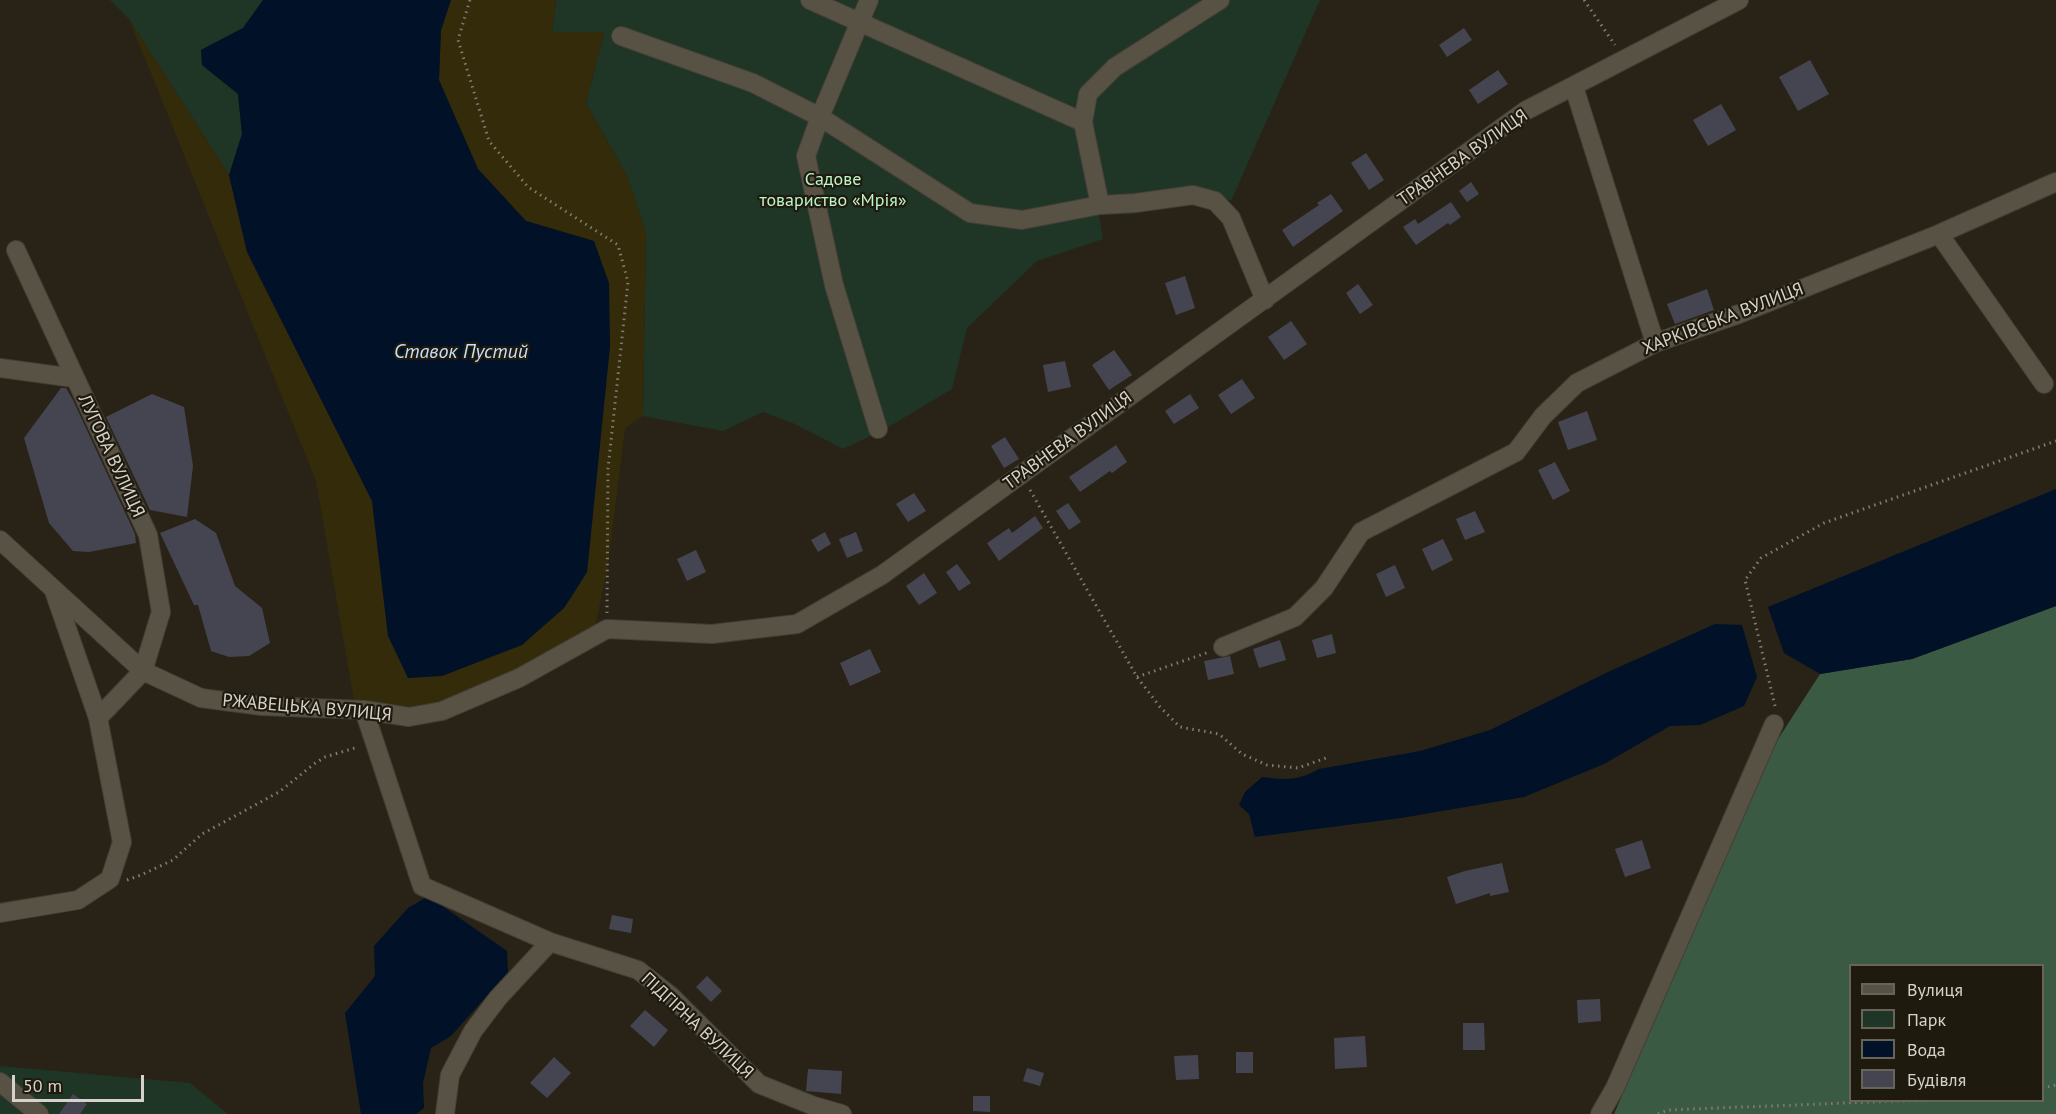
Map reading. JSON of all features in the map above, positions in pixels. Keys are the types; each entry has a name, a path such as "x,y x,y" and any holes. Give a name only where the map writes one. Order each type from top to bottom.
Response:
{"street":[{"path":"810,0 1083,122"},
{"path":"869,0 806,156 834,285 878,429"},
{"name":"ТРАВНЕВА ВУЛИЦЯ","path":"607,629 712,634 797,624 882,576 1526,111 1739,0"},
{"path":"1100,205 1083,122 1088,94 1115,67 1217,1"},
{"path":"621,36 753,83 820,117 970,213 1022,220 1100,205 1193,195 1215,201 1231,219 1265,300"},
{"path":"1574,87 1655,342"},
{"name":"ХАРКІВСЬКА ВУЛИЦЯ","path":"1223,647 1295,617 1324,588 1361,532 1516,452 1543,416 1577,383 1655,342 1739,314 1938,234 2056,182"},
{"path":"1938,234 2044,384"},
{"name":"ЛУГОВА ВУЛИЦЯ","path":"16,250 148,535 161,612 143,671"},
{"path":"0,368 74,378"},
{"name":"РЖАВЕЦЬКА ВУЛИЦЯ","path":"0,540 143,671 201,698 262,706 364,710 409,717 442,711 519,678 607,629"},
{"path":"0,913 78,900 110,879 122,842 98,718 54,589"},
{"path":"98,718 143,671"},
{"name":"ПІДГІРНА ВУЛИЦЯ","path":"364,710 422,886 550,942 638,970 671,996 759,1084 814,1106 842,1114"},
{"path":"1600,1114 1615,1088 1774,724"},
{"path":"445,1114 450,1075 473,1031 498,998 550,942"},
{"path":"0,1082 39,1114"}],"path":[{"path":"470,0 458,40 489,141 528,186 618,245 628,282 608,469 607,629"},
{"path":"1584,0 1625,58"},
{"path":"1774,724 1775,705 1745,580 1761,558 1824,523 2056,441"},
{"path":"1022,475 1137,677 1160,708 1180,727 1219,734 1242,754 1266,765 1298,768 1329,758"},
{"path":"1137,677 1223,647"},
{"path":"110,879 119,882 141,875 173,860 202,834 279,792 325,757 375,742"},
{"path":"1660,1114 1668,1110 1871,1102"}],"green space":[{"path":"110,0 263,0 243,28 201,50 202,65 238,94 242,134 229,175 129,19"},
{"name":"Садове товариство «Мрія»","path":"556,0 1320,0 1231,201 1201,188 1135,193 1135,214 1099,215 1103,239 1037,261 967,328 952,389 885,429 843,449 795,424 763,412 723,431 643,416 646,233 627,176 586,103 604,33 552,32"},
{"path":"2056,606 2056,1114 1614,1114 1771,750 1820,674 1912,659"},
{"path":"0,1066 190,1083 228,1114 0,1114"}],"sand":[{"path":"451,0 556,0 552,32 604,32 586,103 627,176 646,233 643,416 625,428 608,565 594,632 519,678 409,717 355,706 316,481 129,19 229,175 247,252 372,501 388,636 522,645 570,600 587,572 610,346 594,241 526,221 478,169 439,80 441,30"}],"water":[{"name":"Ставок Пустий","path":"263,0 451,0 441,30 439,80 478,169 526,221 594,241 609,283 610,346 587,572 564,608 522,645 442,676 408,678 388,636 372,501 247,252 229,175 242,134 238,94 202,65 201,50 243,28"},
{"path":"2056,489 2056,606 1912,659 1820,674 1784,653 1768,607"},
{"path":"1715,624 1742,625 1757,677 1744,706 1700,725 1670,726 1604,764 1524,797 1401,818 1255,837 1249,814 1239,805 1245,792 1262,777 1298,778 1319,769 1420,751 1490,730 1608,672"},
{"path":"428,896 507,951 508,972 451,1036 431,1048 423,1083 424,1108 416,1114 361,1114 345,1013 375,976 374,946 408,908"}],"building":[{"path":"1464,28 1472,40 1447,57 1439,45"},
{"path":"1810,60 1829,94 1798,111 1779,77"},
{"path":"1498,70 1508,84 1478,104 1469,90"},
{"path":"1721,104 1736,130 1708,146 1693,120"},
{"path":"1366,153 1384,180 1369,190 1351,163"},
{"path":"1471,182 1479,194 1467,202 1459,191"},
{"path":"1331,194 1343,211 1293,247 1282,230"},
{"path":"1451,202 1461,217 1416,245 1403,227 1415,219 1418,224"},
{"path":"1185,276 1195,308 1176,315 1165,283"},
{"path":"1358,284 1373,305 1360,314 1346,293"},
{"path":"1707,289 1714,310 1675,324 1667,304"},
{"path":"1291,321 1307,344 1284,360 1268,337"},
{"path":"1114,350 1132,375 1109,390 1092,365"},
{"path":"1065,361 1071,387 1048,392 1043,365"},
{"path":"1242,379 1255,398 1231,414 1218,395"},
{"path":"61,388 66,388 73,400 135,534 136,543 89,552 73,551 49,523 24,438"},
{"path":"152,394 184,407 193,466 187,517 150,510 106,417"},
{"path":"1190,394 1199,408 1174,424 1165,411"},
{"path":"1587,411 1597,440 1568,450 1558,422"},
{"path":"1005,437 1019,459 1004,468 991,446"},
{"path":"1116,445 1127,462 1080,492 1069,477"},
{"path":"1555,462 1570,491 1553,500 1538,470"},
{"path":"914,493 926,511 908,522 896,504"},
{"path":"1068,503 1081,522 1069,530 1056,511"},
{"path":"1475,511 1485,532 1465,540 1456,519"},
{"path":"1035,516 1043,528 999,561 987,543 1009,528 1012,533"},
{"path":"195,519 216,533 235,586 262,608 270,643 249,656 229,657 211,651 198,605 194,605 160,533"},
{"path":"825,532 831,544 818,552 811,540"},
{"path":"856,532 863,551 847,558 839,539"},
{"path":"1443,539 1453,560 1432,571 1422,549"},
{"path":"696,550 706,572 687,581 677,559"},
{"path":"957,564 971,583 959,591 946,572"},
{"path":"1395,565 1405,588 1386,597 1376,574"},
{"path":"924,573 937,593 919,605 906,586"},
{"path":"1332,634 1336,653 1317,658 1312,640"},
{"path":"1280,640 1286,660 1259,668 1253,649"},
{"path":"870,649 881,672 850,686 840,663"},
{"path":"1230,656 1234,674 1208,680 1204,661"},
{"path":"1642,840 1651,868 1625,877 1615,849"},
{"path":"1502,863 1509,892 1490,896 1490,893 1456,904 1447,877"},
{"path":"612,915 633,919 631,933 609,929"},
{"path":"707,976 722,991 711,1002 696,987"},
{"path":"1600,999 1601,1021 1578,1023 1577,1000"},
{"path":"645,1010 668,1030 654,1047 630,1026"},
{"path":"1463,1023 1484,1023 1485,1050 1463,1050"},
{"path":"1365,1036 1367,1067 1335,1069 1334,1038"},
{"path":"1236,1052 1253,1052 1253,1073 1236,1073"},
{"path":"1198,1055 1199,1079 1176,1080 1174,1056"},
{"path":"554,1057 571,1073 547,1098 530,1083"},
{"path":"1027,1068 1044,1073 1040,1086 1023,1081"},
{"path":"808,1069 842,1071 841,1094 806,1091"},
{"path":"73,1094 87,1104 80,1114 59,1114"},
{"path":"973,1096 990,1096 990,1112 973,1111"}]}
